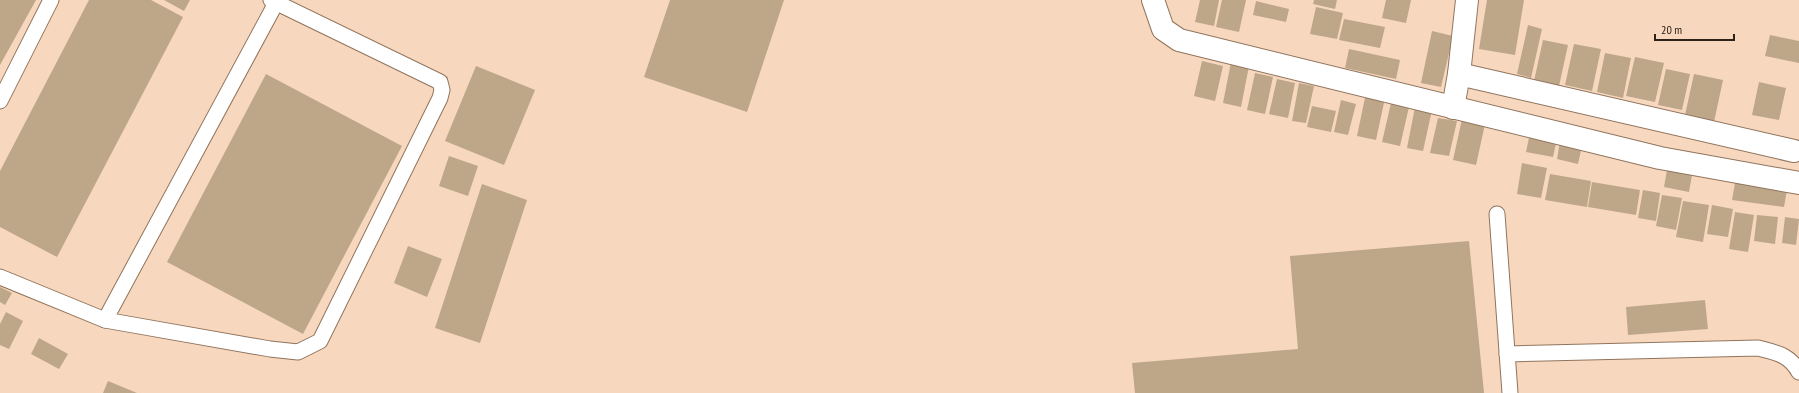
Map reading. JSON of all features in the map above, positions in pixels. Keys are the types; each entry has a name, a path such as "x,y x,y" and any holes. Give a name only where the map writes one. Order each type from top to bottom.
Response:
{"street":[{"path":"1153,0 1163,29 1179,40 1660,158 1794,182 1796,145 1459,74"},
{"path":"1453,108 1459,74 1467,0"}],"lane":[{"path":"0,100 51,0"},
{"path":"0,277 105,320 270,349 298,352 320,342 440,98 442,90 440,82 274,1 105,320"},
{"path":"1497,214 1510,393"},
{"path":"1507,354 1758,348 1781,354 1794,363 1799,372"}],"building":[{"path":"0,0 36,0 0,65"},
{"path":"89,0 151,0 183,17 57,257 0,227 0,171"},
{"path":"164,0 190,0 184,11"},
{"path":"670,0 784,0 747,112 644,77"},
{"path":"1200,0 1219,0 1214,26 1195,22"},
{"path":"1222,0 1246,0 1239,32 1216,27"},
{"path":"1314,0 1337,0 1335,9 1313,4"},
{"path":"1386,0 1411,0 1406,23 1382,18"},
{"path":"1487,0 1524,0 1515,55 1479,49"},
{"path":"1256,1 1289,9 1286,22 1253,15"},
{"path":"1316,7 1343,13 1337,39 1310,34"},
{"path":"1344,19 1385,27 1380,48 1339,40"},
{"path":"1528,25 1542,29 1531,78 1517,74"},
{"path":"1432,31 1453,36 1441,87 1421,83"},
{"path":"1770,35 1799,41 1799,63 1765,56"},
{"path":"1543,40 1568,45 1559,86 1534,81"},
{"path":"1574,44 1601,49 1592,91 1565,85"},
{"path":"1349,49 1400,60 1396,79 1345,68"},
{"path":"1605,53 1631,58 1623,98 1597,92"},
{"path":"1635,57 1664,63 1655,102 1626,96"},
{"path":"1202,61 1223,66 1215,101 1194,96"},
{"path":"1231,62 1249,66 1241,107 1223,103"},
{"path":"476,66 535,90 504,165 445,141"},
{"path":"1666,69 1690,74 1682,110 1658,105"},
{"path":"1255,73 1273,77 1265,114 1247,110"},
{"path":"266,74 402,146 303,334 167,262"},
{"path":"1694,74 1723,80 1714,122 1685,115"},
{"path":"1277,79 1295,83 1288,118 1269,114"},
{"path":"1759,82 1786,88 1779,120 1752,115"},
{"path":"1299,83 1314,86 1306,123 1292,121"},
{"path":"1366,93 1385,98 1376,140 1357,136"},
{"path":"1341,100 1356,104 1348,135 1334,132"},
{"path":"1391,103 1409,107 1400,146 1382,142"},
{"path":"1312,106 1336,111 1331,132 1307,127"},
{"path":"1415,107 1432,110 1423,151 1407,148"},
{"path":"1438,118 1457,121 1449,156 1430,153"},
{"path":"1462,119 1485,124 1476,165 1453,160"},
{"path":"1530,133 1557,139 1553,157 1526,152"},
{"path":"1560,141 1582,146 1578,164 1557,159"},
{"path":"449,156 478,166 468,196 439,186"},
{"path":"1522,163 1547,168 1541,198 1517,194"},
{"path":"1667,170 1692,175 1689,192 1664,187"},
{"path":"1550,174 1591,181 1587,207 1545,200"},
{"path":"1592,182 1640,190 1636,215 1588,207"},
{"path":"1735,183 1787,190 1784,207 1732,200"},
{"path":"482,184 527,200 480,343 435,328"},
{"path":"1643,190 1660,193 1656,221 1638,218"},
{"path":"1662,195 1682,198 1676,230 1656,226"},
{"path":"1683,201 1709,205 1703,242 1676,237"},
{"path":"1712,205 1733,209 1728,237 1707,234"},
{"path":"1735,212 1754,215 1748,252 1729,249"},
{"path":"1757,215 1778,217 1775,244 1754,241"},
{"path":"1785,217 1799,219 1796,245 1782,243"},
{"path":"1469,241 1484,393 1135,393 1132,363 1298,349 1290,256"},
{"path":"408,246 442,259 427,297 394,283"},
{"path":"0,287 12,293 5,305 0,302"},
{"path":"1705,300 1708,329 1628,335 1626,307"},
{"path":"6,312 23,321 9,349 0,345 0,324"},
{"path":"39,338 68,354 59,369 31,354"},
{"path":"108,381 137,393 103,393"}]}
